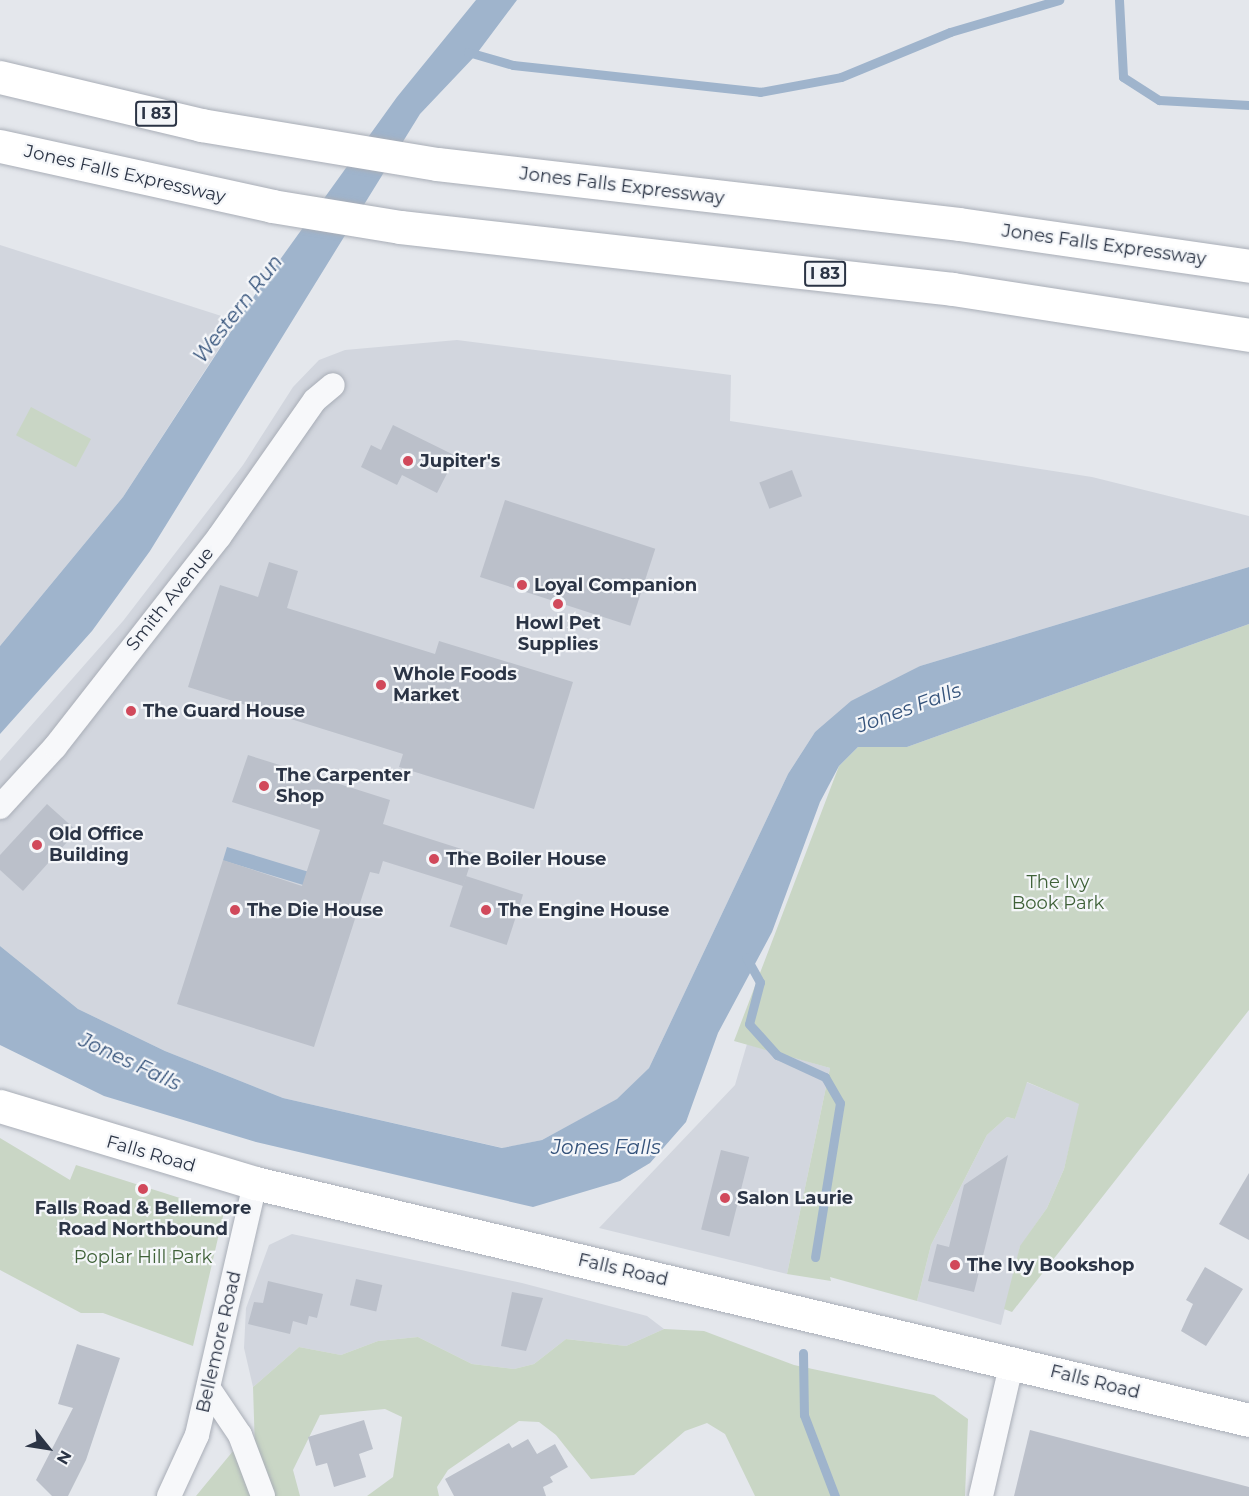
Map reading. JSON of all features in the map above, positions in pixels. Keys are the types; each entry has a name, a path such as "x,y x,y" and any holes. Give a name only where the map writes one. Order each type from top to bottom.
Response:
{"main road":[{"name":"Jones Falls Expressway","path":"0,77 311,145 437,164 959,224 1249,266"},
{"name":"Jones Falls Expressway","path":"0,146 272,206 400,227 953,289 1249,335"},
{"name":"Falls Road","path":"0,1106 255,1183 1249,1420"}],"street":[{"name":"Smith Avenue","path":"0,806 55,747 219,537 315,400 333,386"},
{"name":"Bellemore Road","path":"169,1496 197,1435 255,1183"},
{"path":"981,1496 1012,1362"},
{"path":"209,1389 240,1435 263,1496"}],"shaded area":[{"path":"0,245 237,321 123,497 0,646"},
{"path":"457,340 731,375 730,421 1092,477 1249,516 1249,567 920,666 815,732 788,774 649,1068 618,1099 542,1140 503,1148 283,1098 165,1051 78,1009 0,946 0,761 123,621 243,465 293,387 319,360 345,350"},
{"path":"747,1044 830,1068 787,1274 599,1228 735,1085"},
{"path":"1026,1082 1080,1104 1064,1169 1047,1208 1020,1247 1001,1325 917,1301 931,1245 987,1135 1007,1117 1015,1119"},
{"path":"292,1234 522,1283 647,1316 664,1329 626,1346 566,1339 534,1364 514,1369 472,1364 418,1337 378,1341 341,1355 299,1347 253,1387 244,1348 246,1308 269,1245"}],"green space":[{"path":"31,407 91,439 76,467 16,435"},
{"name":"The Ivy Book Park","path":"1249,624 1249,1010 1012,1312 1004,1309 1020,1246 1047,1208 1064,1169 1079,1104 1027,1082 1015,1119 1007,1117 987,1135 931,1245 917,1301 830,1277 831,1281 787,1274 830,1068 734,1041 839,766 858,747 907,747"},
{"name":"Poplar Hill Park","path":"0,1138 70,1180 76,1165 224,1212 193,1346 103,1313 81,1313 0,1270"},
{"path":"664,1329 704,1331 794,1365 934,1395 968,1419 965,1496 755,1496 725,1434 707,1423 685,1431 634,1475 591,1479 556,1435 539,1422 519,1421 448,1470 437,1487 439,1496 367,1496 393,1477 402,1417 385,1409 320,1415 293,1470 300,1496 196,1496 238,1445 255,1450 253,1387 299,1347 341,1355 378,1341 418,1337 472,1364 514,1369 534,1364 566,1339 626,1346"}],"water":[{"name":"Western Run","path":"476,0 517,0 475,56 420,114 150,551 92,631 0,734 0,646 123,497 256,293 397,97"},
{"name":"Jones Falls","path":"1249,567 1249,624 907,747 858,747 839,766 820,802 772,932 718,1033 686,1122 650,1163 620,1181 533,1207 256,1142 104,1096 0,1045 0,946 78,1009 165,1051 283,1098 502,1148 542,1140 617,1099 649,1068 788,774 815,732 851,701 920,666"},
{"path":"227,847 307,872 303,885 223,860"}],"building":[{"name":"Jupiter's","path":"393,425 456,456 437,493 402,475 397,485 361,467 371,445 381,450"},
{"path":"792,470 802,496 769,509 759,483"},
{"path":"505,500 655,549 630,626 480,577"},
{"name":"Whole Foods Market","path":"269,562 298,571 287,608 435,654 439,641 573,682 534,809 399,767 403,754 188,687 220,585 258,597"},
{"path":"248,755 390,800 383,824 474,853 463,886 383,861 379,874 370,872 314,1047 177,1004 223,860 302,886 320,830 232,802"},
{"name":"Old Office Building","path":"47,804 77,831 23,891 0,870 0,855"},
{"name":"The Engine House","path":"466,876 523,895 507,945 450,926"},
{"name":"Salon Laurie","path":"721,1150 749,1157 729,1237 701,1230"},
{"path":"1008,1155 974,1292 928,1281 937,1244 949,1247 964,1185"},
{"path":"1249,1173 1249,1240 1219,1224"},
{"path":"1205,1267 1243,1289 1206,1346 1181,1331 1193,1304 1186,1300"},
{"path":"356,1279 382,1285 376,1311 350,1305"},
{"path":"268,1281 323,1294 317,1318 309,1316 307,1325 293,1321 290,1334 248,1324 254,1302 263,1303"},
{"path":"512,1292 543,1298 526,1351 501,1346"},
{"path":"77,1344 120,1358 86,1460 68,1496 52,1496 36,1480 73,1408 58,1404"},
{"path":"364,1420 373,1449 359,1454 366,1477 334,1487 327,1463 316,1466 308,1437"},
{"path":"1030,1430 1249,1487 1249,1496 1014,1496"},
{"path":"528,1439 537,1454 555,1444 568,1467 550,1477 553,1482 543,1487 546,1496 454,1496 445,1479 509,1443 512,1448"}],"waterway":[{"path":"468,52 513,65 760,92 841,77 950,32 1059,0"},
{"path":"1119,0 1123,77 1159,100 1249,105"},
{"path":"746,957 760,982 749,1024 777,1055 825,1077 840,1103 815,1257"},
{"path":"803,1353 804,1415 835,1496"}],"place":[{"name":"Jupiter's","path":"408,461"},
{"name":"Loyal Companion","path":"522,585"},
{"name":"Howl Pet Supplies","path":"558,604"},
{"name":"Whole Foods Market","path":"381,685"},
{"name":"The Guard House","path":"131,711"},
{"name":"The Carpenter Shop","path":"264,786"},
{"name":"Old Office Building","path":"37,845"},
{"name":"The Boiler House","path":"434,859"},
{"name":"The Die House","path":"235,910"},
{"name":"The Engine House","path":"486,910"},
{"name":"Falls Road & Bellemore Road Northbound","path":"143,1189"},
{"name":"Salon Laurie","path":"725,1198"},
{"name":"The Ivy Bookshop","path":"955,1265"}]}
